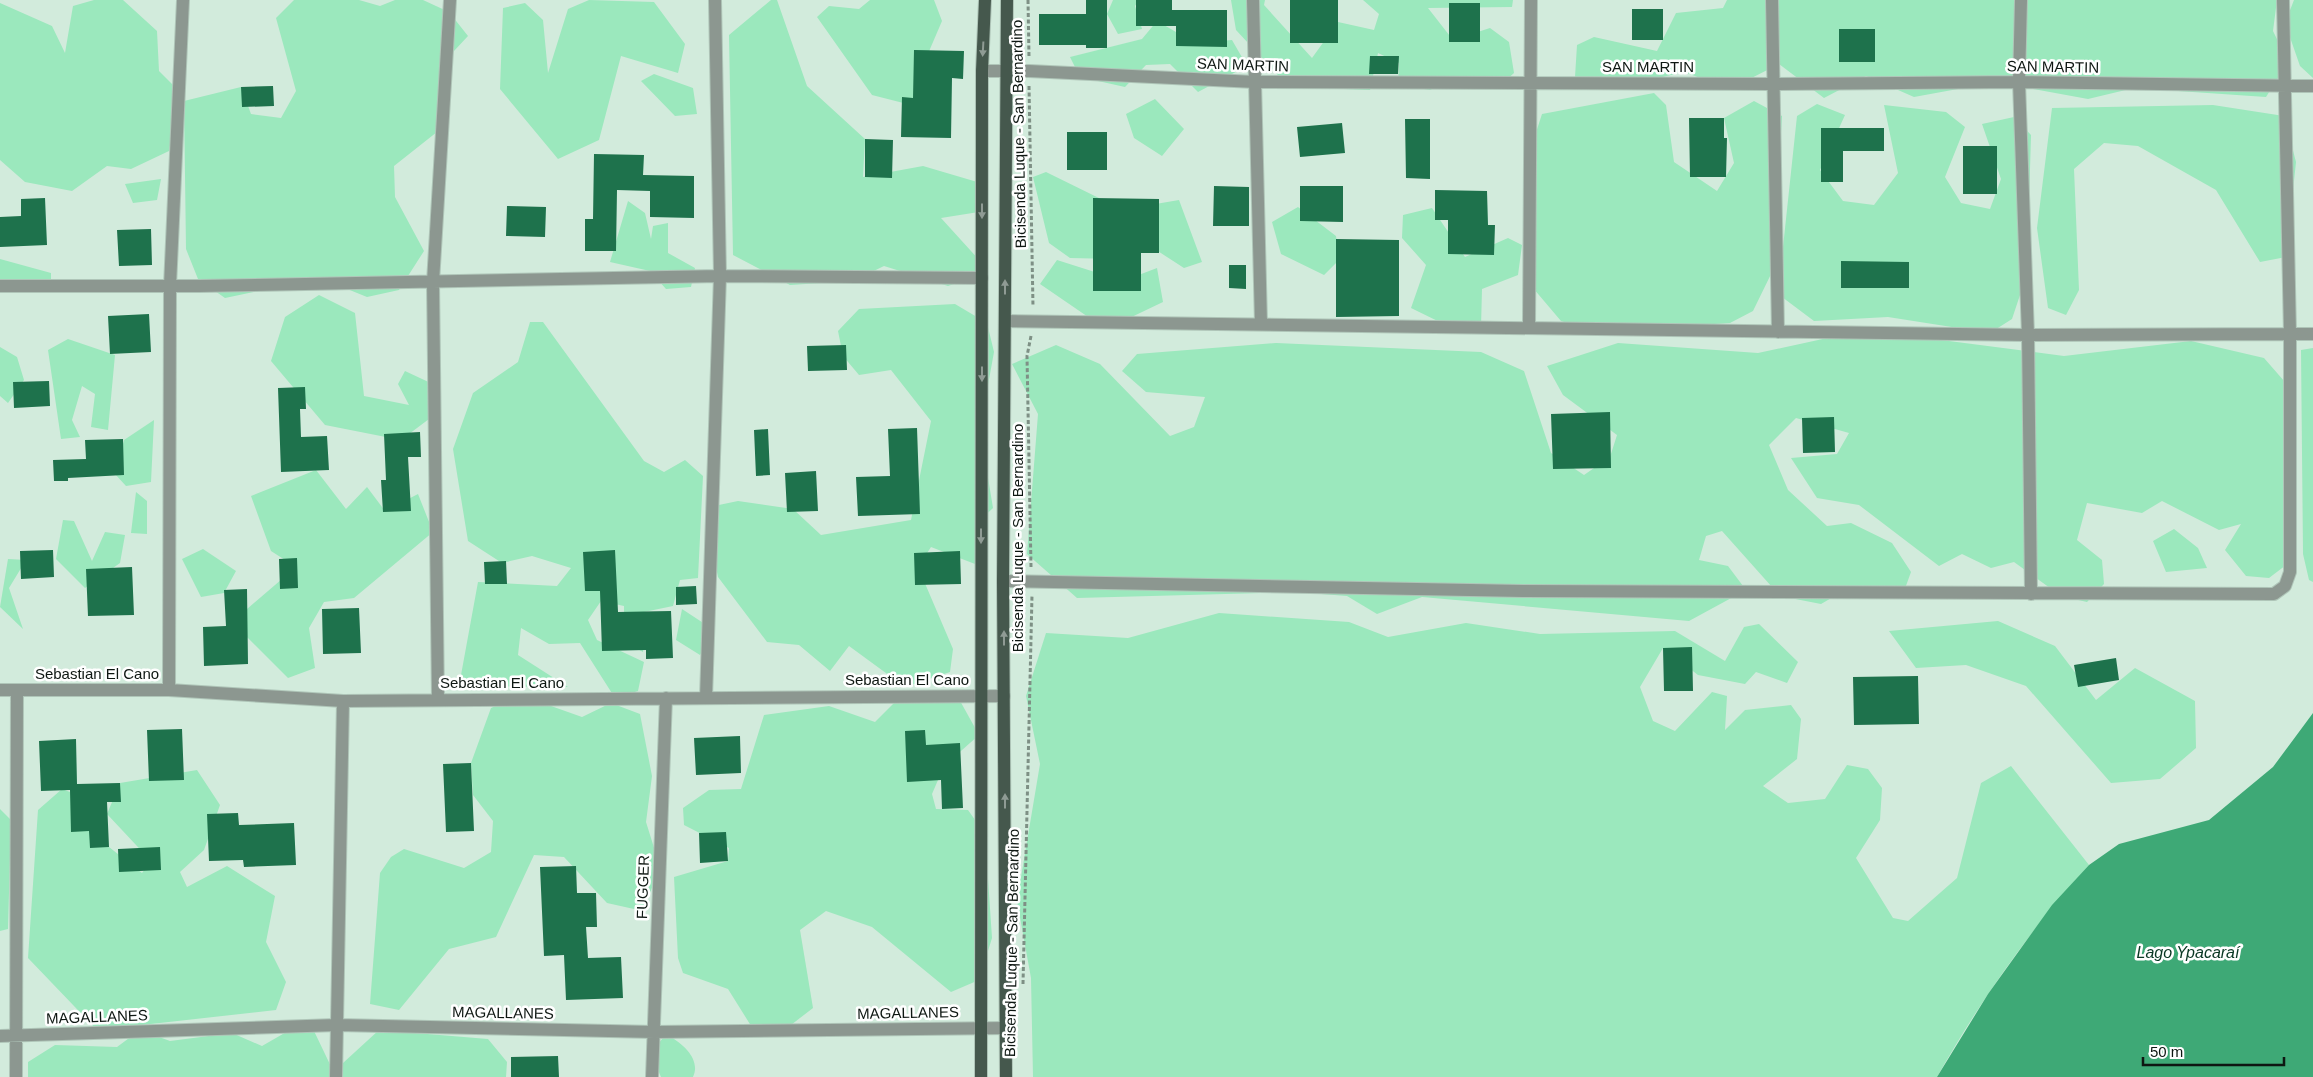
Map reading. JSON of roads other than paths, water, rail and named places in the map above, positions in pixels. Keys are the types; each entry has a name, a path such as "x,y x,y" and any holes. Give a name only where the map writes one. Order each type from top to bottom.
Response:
{"main road":[{"path":"981,1077 983,696 982,70 986,0"},
{"path":"1006,1077 1004,581 1007,0"}],"street":[{"path":"169,690 170,286 183,0"},
{"path":"438,700 433,282 450,0"},
{"path":"706,698 720,276 715,0"},
{"path":"1253,0 1261,324"},
{"path":"1529,328 1531,0"},
{"path":"1772,0 1778,332"},
{"path":"2021,0 2020,82 2028,335 2031,594"},
{"path":"1004,581 1523,591 2274,594 2285,586 2290,572 2290,334 2283,0"},
{"name":"SAN MARTIN","path":"982,70 1255,82 1773,84 2020,82 2313,86"},
{"path":"0,286 170,286 720,276 982,278"},
{"path":"1005,321 2028,335 2313,334"},
{"name":"Sebastian El Cano","path":"0,690 169,690 343,701 1004,696"},
{"path":"16,1077 17,690"},
{"name":"FUGGER","path":"652,1077 666,698"},
{"path":"336,1077 343,701"},
{"name":"MAGALLANES","path":"0,1036 337,1025 654,1032 1006,1028"}],"water":[{"name":"Lago Ypacaraí","path":"2313,713 2313,1077 1937,1077 1988,994 2052,905 2089,865 2119,844 2209,820 2273,767"}]}
